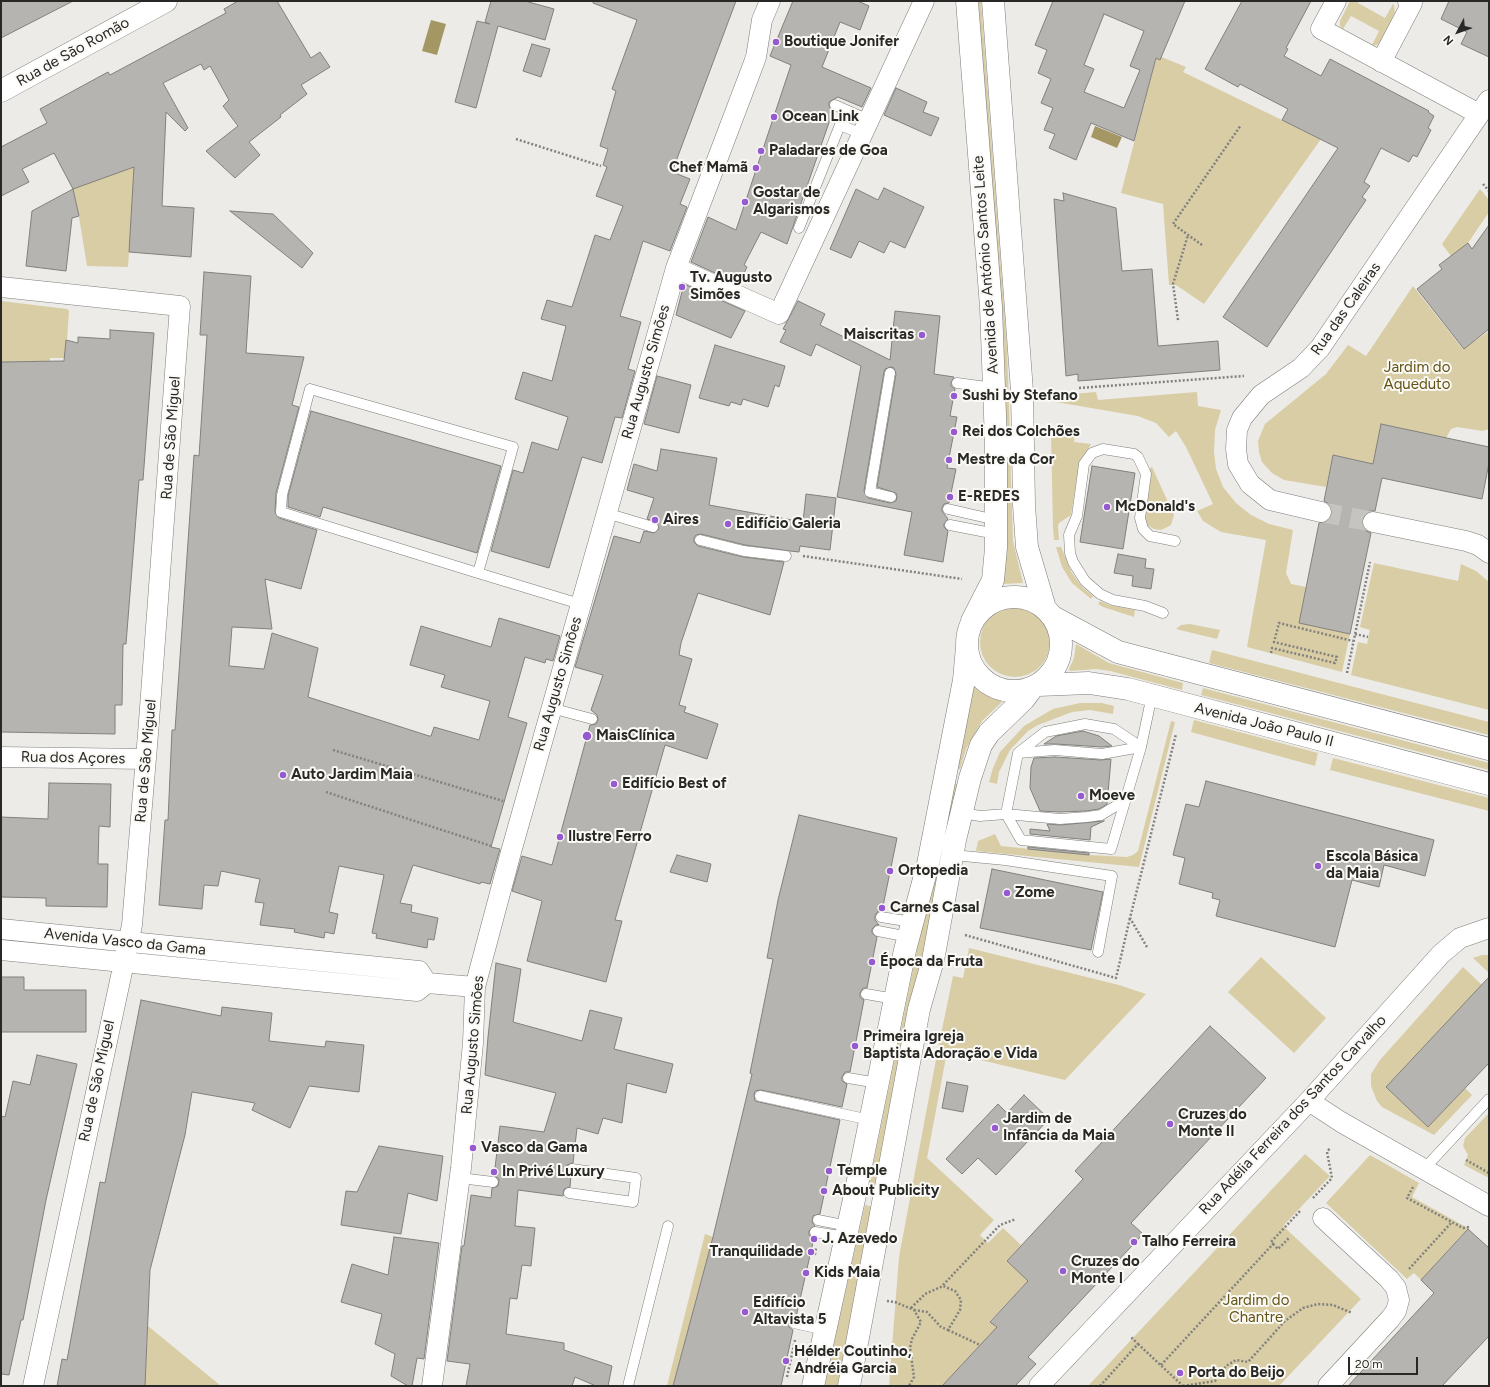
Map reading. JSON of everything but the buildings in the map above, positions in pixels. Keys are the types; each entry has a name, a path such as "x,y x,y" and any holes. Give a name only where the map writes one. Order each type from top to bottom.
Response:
{"main road":[{"name":"Rua de São Romão","path":"1,91 166,1"},
{"name":"Avenida de António Santos Leite","path":"966,1 991,307 996,527 993,580 972,621"},
{"name":"Avenida de António Santos Leite","path":"993,1 1022,390 1026,540 1049,613"},
{"path":"813,1386 847,1232 910,929 928,864 964,680 967,637 972,621 985,606 1001,598 1017,597 1029,599 1049,613 1118,652 1489,749"},
{"path":"849,1386 919,1009 933,960 953,855 970,778 981,745 989,733 1024,699 1035,686 1051,673 1059,658 1061,640 1058,629 1049,613"},
{"path":"967,647 972,665 977,674 991,685 1008,691 1018,691 1035,686"},
{"name":"Avenida João Paulo II","path":"1035,686 1089,683 1152,695 1489,784"}],"street":[{"name":"Rua Augusto Simões","path":"432,1386 460,1178 473,1044 475,988 580,604 676,268 752,68 762,20 770,1"},
{"path":"676,268 779,314 924,1"},
{"path":"1336,1 1321,29 1382,62 1484,107"},
{"path":"1382,62 1412,3 1408,1"},
{"name":"Rua das Caleiras","path":"1322,512 1270,500 1250,484 1238,464 1236,449 1238,430 1242,418 1261,395 1301,368 1320,348 1484,107"},
{"name":"Rua de São Miguel","path":"1,287 180,306 134,906 128,942 33,1386"},
{"path":"1373,522 1466,541 1478,545 1489,553"},
{"name":"Rua dos Açores","path":"1,757 146,759"},
{"name":"Rua Adélia Ferreira dos Santos Carvalho","path":"1039,1386 1309,1100 1450,945 1460,938 1489,928"},
{"name":"Avenida Vasco da Gama","path":"1,929 419,971 427,983"},
{"name":"Avenida Vasco da Gama","path":"1,950 417,991 427,983 475,988"},
{"path":"248,974 250,954"},
{"path":"1309,1100 1419,1177 1489,1206"},
{"path":"1324,1218 1389,1279 1396,1288 1399,1300 1396,1311 1390,1319 1328,1386"}],"lane":[{"path":"835,105 866,127"},
{"path":"799,228 840,125 866,127"},
{"path":"890,373 870,492 891,497"},
{"path":"957,383 994,388"},
{"path":"478,572 513,447 310,389 282,495 281,512 580,604"},
{"path":"1164,613 1144,606 1113,600 1100,594 1085,581 1073,562 1070,553 1069,535 1077,516 1084,464 1092,454 1103,449 1134,454 1138,457 1146,474 1140,518 1143,529 1150,536 1175,541"},
{"path":"948,509 996,527"},
{"path":"606,513 653,527"},
{"path":"950,525 996,527"},
{"path":"700,540 744,551 786,556"},
{"path":"1141,747 1114,730 1085,724 1044,732 1018,753 1006,814 1022,840 1111,849 1141,747 1152,695"},
{"path":"551,708 592,719"},
{"path":"1018,753 1055,750 1102,754 1141,747"},
{"path":"962,813 980,816 1006,814 1060,819 1101,815 1124,802"},
{"path":"953,855 1005,860 1112,876 1098,952"},
{"path":"881,917 910,929"},
{"path":"878,931 910,929"},
{"path":"866,994 895,999"},
{"path":"848,1078 878,1083"},
{"path":"760,1096 870,1120"},
{"path":"1419,1177 1489,1099"},
{"path":"570,1193 633,1202 636,1178 572,1169"},
{"path":"460,1178 493,1182"},
{"path":"818,1220 847,1232"},
{"path":"628,1386 668,1226"},
{"path":"816,1232 847,1232"},
{"path":"794,1323 825,1330"}],"path":[{"path":"1202,245 1173,224 1241,125"},
{"path":"516,139 601,166"},
{"path":"1483,184 1489,191"},
{"path":"1178,320 1173,284 1188,235"},
{"path":"1079,388 1244,376"},
{"path":"786,556 804,556 962,579"},
{"path":"1347,674 1370,562"},
{"path":"1271,653 1272,648 1335,663 1337,657 1274,642 1279,623 1353,641"},
{"path":"1355,634 1368,637"},
{"path":"965,935 1116,978 1176,734"},
{"path":"332,750 504,801"},
{"path":"326,792 492,846"},
{"path":"1130,918 1147,947"},
{"path":"1312,1200 1332,1178 1328,1152 1330,1148"},
{"path":"1466,1160 1489,1173"},
{"path":"1419,1177 1408,1198 1463,1228 1469,1227"},
{"path":"1161,1365 1273,1244 1271,1242 1307,1205"},
{"path":"912,1309 925,1294 943,1286 1000,1225 1016,1219"},
{"path":"1408,1271 1452,1222"},
{"path":"1273,1244 1278,1249 1289,1238"},
{"path":"943,1286 955,1291 961,1300 960,1310 948,1330"},
{"path":"887,1301 927,1312 941,1327 980,1345"},
{"path":"1130,1336 1183,1386 1215,1381 1226,1366 1236,1360 1248,1362 1285,1321 1303,1308 1318,1304 1333,1304 1352,1313"},
{"path":"909,1386 914,1377 910,1348 912,1339 921,1322 912,1309"},
{"path":"786,1377 791,1348 796,1337 792,1336"},
{"path":"1100,1386 1138,1344"}],"green space":[{"path":"974,1 981,1 1007,348 1010,435 1003,435"},
{"path":"1350,1 1358,1 1358,3 1385,18 1393,4 1394,5 1395,13 1381,41 1377,45 1372,45 1379,31 1351,16 1343,29 1340,26 1340,21"},
{"path":"1157,55 1186,67 1183,72 1321,139 1204,304 1176,285 1169,285 1163,204 1121,193"},
{"path":"135,165 128,267 87,266 73,189"},
{"path":"1480,189 1489,200 1489,212 1468,243 1451,256 1442,244"},
{"name":"Jardim do Aqueduto","path":"1413,286 1463,349 1489,331 1489,429 1483,431 1457,427 1451,429 1446,438 1381,424 1373,464 1333,455 1326,487 1284,480 1272,473 1262,462 1259,452 1258,441 1265,424 1326,374 1348,345 1366,356"},
{"path":"1,301 67,309 69,311 65,358 50,358 50,361 1,362"},
{"path":"1096,392 1098,400 1197,392 1198,406 1221,410 1215,430 1214,452 1216,469 1223,487 1236,503 1251,515 1269,524 1293,530 1286,573 1291,584 1306,587 1299,623 1350,634 1342,672 1247,647 1266,540 1221,532 1203,521 1197,511 1213,504 1186,447 1176,431 1169,437 1156,423 1138,416 1050,401 1050,396"},
{"path":"1051,433 1075,436 1074,442 1091,444 1079,465 1071,515 1059,523 1058,526 1059,540 1054,540 1053,528"},
{"path":"1003,450 1010,450 1013,541 1023,583 1002,584"},
{"path":"1152,467 1174,515 1171,525 1161,530 1154,529 1147,525 1144,514 1150,468"},
{"path":"1056,547 1061,547 1072,573 1082,587 1093,596 1091,599 1072,583 1062,567"},
{"path":"1374,563 1458,581 1461,564 1476,571 1489,582 1489,710 1351,675 1358,642 1367,644 1370,630 1360,627"},
{"path":"1100,601 1109,605 1135,610 1134,617 1103,607 1098,604"},
{"path":"1015,607 1028,610 1040,617 1047,629 1050,642 1047,655 1040,667 1028,674 1015,677 1002,674 990,667 983,655 980,642 983,629 990,617 1002,610"},
{"path":"1190,624 1220,630 1217,639 1176,629 1181,625"},
{"path":"1076,644 1109,663 1183,683 1182,690 1110,671 1096,669 1070,671 1069,669 1074,658"},
{"path":"1212,650 1489,722 1489,735 1209,663"},
{"path":"971,684 986,695 1003,701 983,720 976,731 966,749 960,769 954,768"},
{"path":"1203,688 1489,763 1489,770 1201,695"},
{"path":"1080,703 1102,703 1114,706 1113,714 1090,710 1072,712 1038,725 1028,731 1010,750 999,772 997,784 989,782 1000,752 1024,726 1053,709"},
{"path":"1194,720 1318,753 1315,766 1191,732"},
{"path":"1171,721 1175,722 1139,867 976,851 978,841 995,834 1001,846 1089,855 1127,857 1133,855 1138,851"},
{"path":"1333,758 1489,798 1489,811 1330,770"},
{"path":"951,783 957,784 876,1192 868,1190"},
{"path":"969,948 1119,985 1146,994 1065,1080 947,1052 927,1158 994,1220 980,1235 988,1243 1003,1228 1021,1245 1007,1261 1028,1281 990,1321 997,1327 942,1386 889,1386 899,1257 953,976 963,978"},
{"path":"1482,955 1489,955 1489,973 1473,958"},
{"path":"1261,957 1326,1018 1294,1053 1228,992"},
{"path":"1463,967 1482,985 1386,1087 1428,1127 1465,1088 1472,1095 1434,1135 1382,1107 1377,1101 1371,1086 1371,1074 1380,1060"},
{"path":"1489,1113 1489,1178 1464,1165 1468,1155 1463,1146 1465,1138"},
{"name":"Jardim do Chantre","path":"1305,1154 1330,1176 1283,1226 1361,1299 1279,1386 1088,1386"},
{"path":"1370,1155 1419,1183 1412,1197 1466,1227 1470,1226 1421,1280 1414,1273 1407,1279 1326,1203"},
{"path":"865,1205 873,1207 842,1386 824,1386"},
{"path":"705,1234 713,1237 673,1386 667,1386"},
{"path":"148,1326 221,1386 145,1386"}],"shaded area":[{"path":"431,20 446,24 437,55 422,51"},
{"path":"1095,126 1122,137 1117,148 1091,137"}],"tunnel":[{"path":"1321,512 1373,522"}],"place":[{"name":"Boutique Jonifer","path":"776,42"},
{"name":"Ocean Link","path":"774,117"},
{"name":"Paladares de Goa","path":"761,151"},
{"name":"Chef Mamã","path":"756,168"},
{"name":"Gostar de Algarismos","path":"745,202"},
{"name":"Tv. Augusto Simões","path":"682,287"},
{"name":"Maiscritas","path":"922,335"},
{"name":"Sushi by Stefano","path":"954,396"},
{"name":"Rei dos Colchões","path":"954,432"},
{"name":"Mestre da Cor","path":"949,460"},
{"name":"E-REDES","path":"950,497"},
{"name":"McDonald's","path":"1107,507"},
{"name":"Aires","path":"655,520"},
{"name":"Edifício Galeria","path":"728,524"},
{"name":"MaisClínica","path":"587,736"},
{"name":"Auto Jardim Maia","path":"283,775"},
{"name":"Edifício Best of","path":"614,784"},
{"name":"Moeve","path":"1081,796"},
{"name":"Ilustre Ferro","path":"560,837"},
{"name":"Escola Básica da Maia","path":"1318,866"},
{"name":"Ortopedia","path":"890,871"},
{"name":"Zome","path":"1007,893"},
{"name":"Carnes Casal","path":"882,908"},
{"name":"Época da Fruta","path":"872,962"},
{"name":"Primeira Igreja Baptista Adoração e Vida","path":"855,1046"},
{"name":"Cruzes do Monte II","path":"1170,1124"},
{"name":"Jardim de Infância da Maia","path":"995,1128"},
{"name":"Vasco da Gama","path":"473,1148"},
{"name":"Temple","path":"829,1171"},
{"name":"In Privé Luxury","path":"494,1172"},
{"name":"About Publicity","path":"824,1191"},
{"name":"J. Azevedo","path":"814,1239"},
{"name":"Talho Ferreira","path":"1134,1242"},
{"name":"Tranquilidade","path":"811,1252"},
{"name":"Cruzes do Monte I","path":"1063,1271"},
{"name":"Kids Maia","path":"806,1273"},
{"name":"Edifício Altavista 5","path":"745,1312"},
{"name":"Hélder Coutinho, Andréia Garcia","path":"786,1361"},
{"name":"Porta do Beijo","path":"1180,1373"}]}
